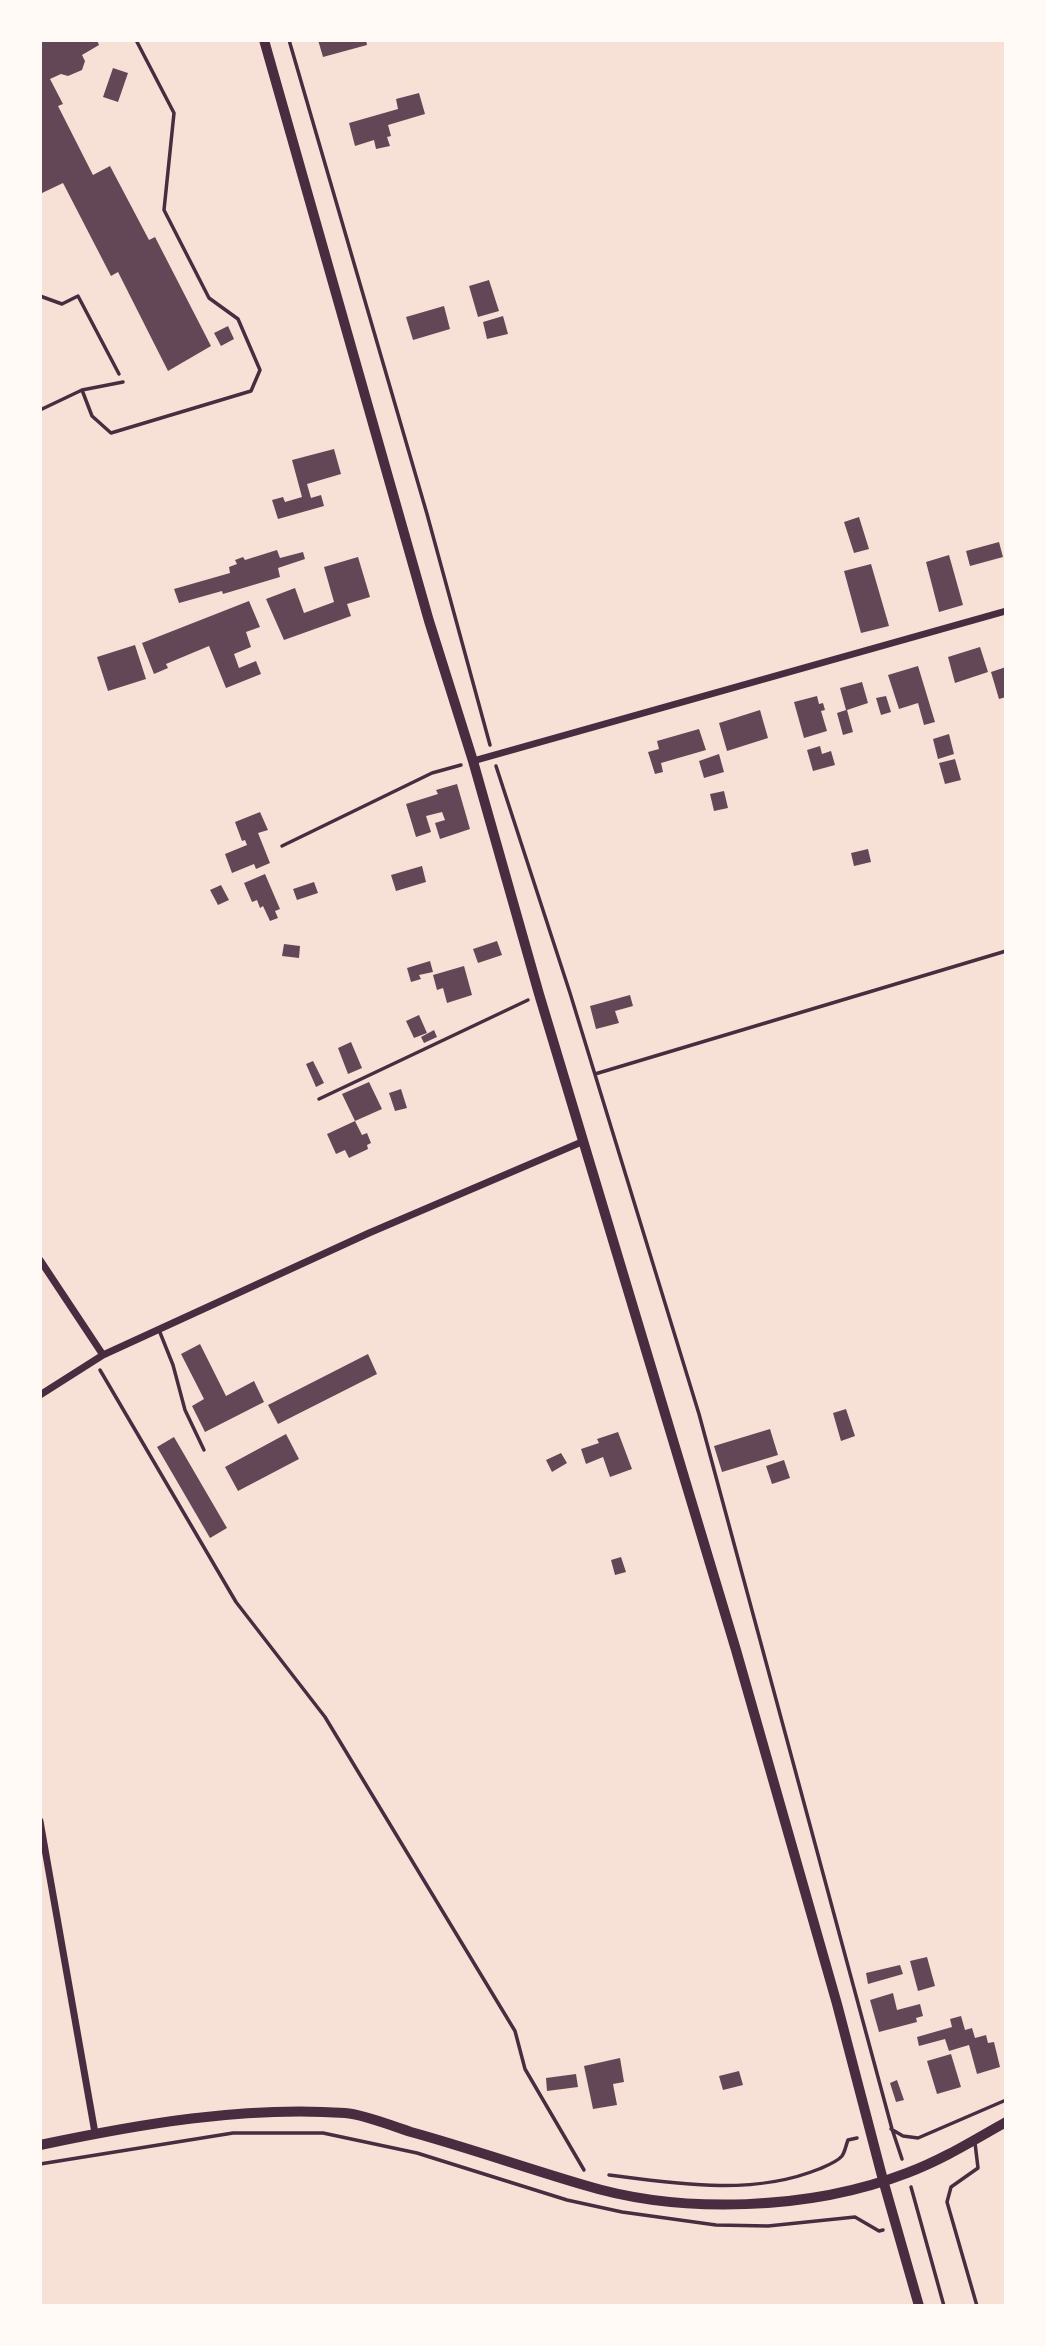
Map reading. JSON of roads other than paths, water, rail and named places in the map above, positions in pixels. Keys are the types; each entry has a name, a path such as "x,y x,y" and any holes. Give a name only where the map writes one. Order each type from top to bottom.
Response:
{"main road":[{"path":"264,40 429,621 473,761 539,994 736,1650 837,2004 919,2306"}],"street":[{"path":"473,761 1006,611"},
{"path":"40,1395 103,1355 369,1233 584,1141"},
{"path":"40,1260 103,1355"},
{"path":"40,1821 95,2133"},
{"path":"40,2145 95,2133 234,2113 348,2113 513,2161 585,2186 659,2200 749,2204 835,2194 907,2173 974,2141 1006,2122"}],"lane":[{"path":"82,390 92,416 111,433 251,391 260,369 237,319 209,298 164,211 174,113 135,40"},
{"path":"40,410 82,390 123,382"},
{"path":"159,1330 173,1365 185,1409 204,1450"},
{"path":"974,2141 978,2168 951,2187 947,2202 976,2306"}]}
